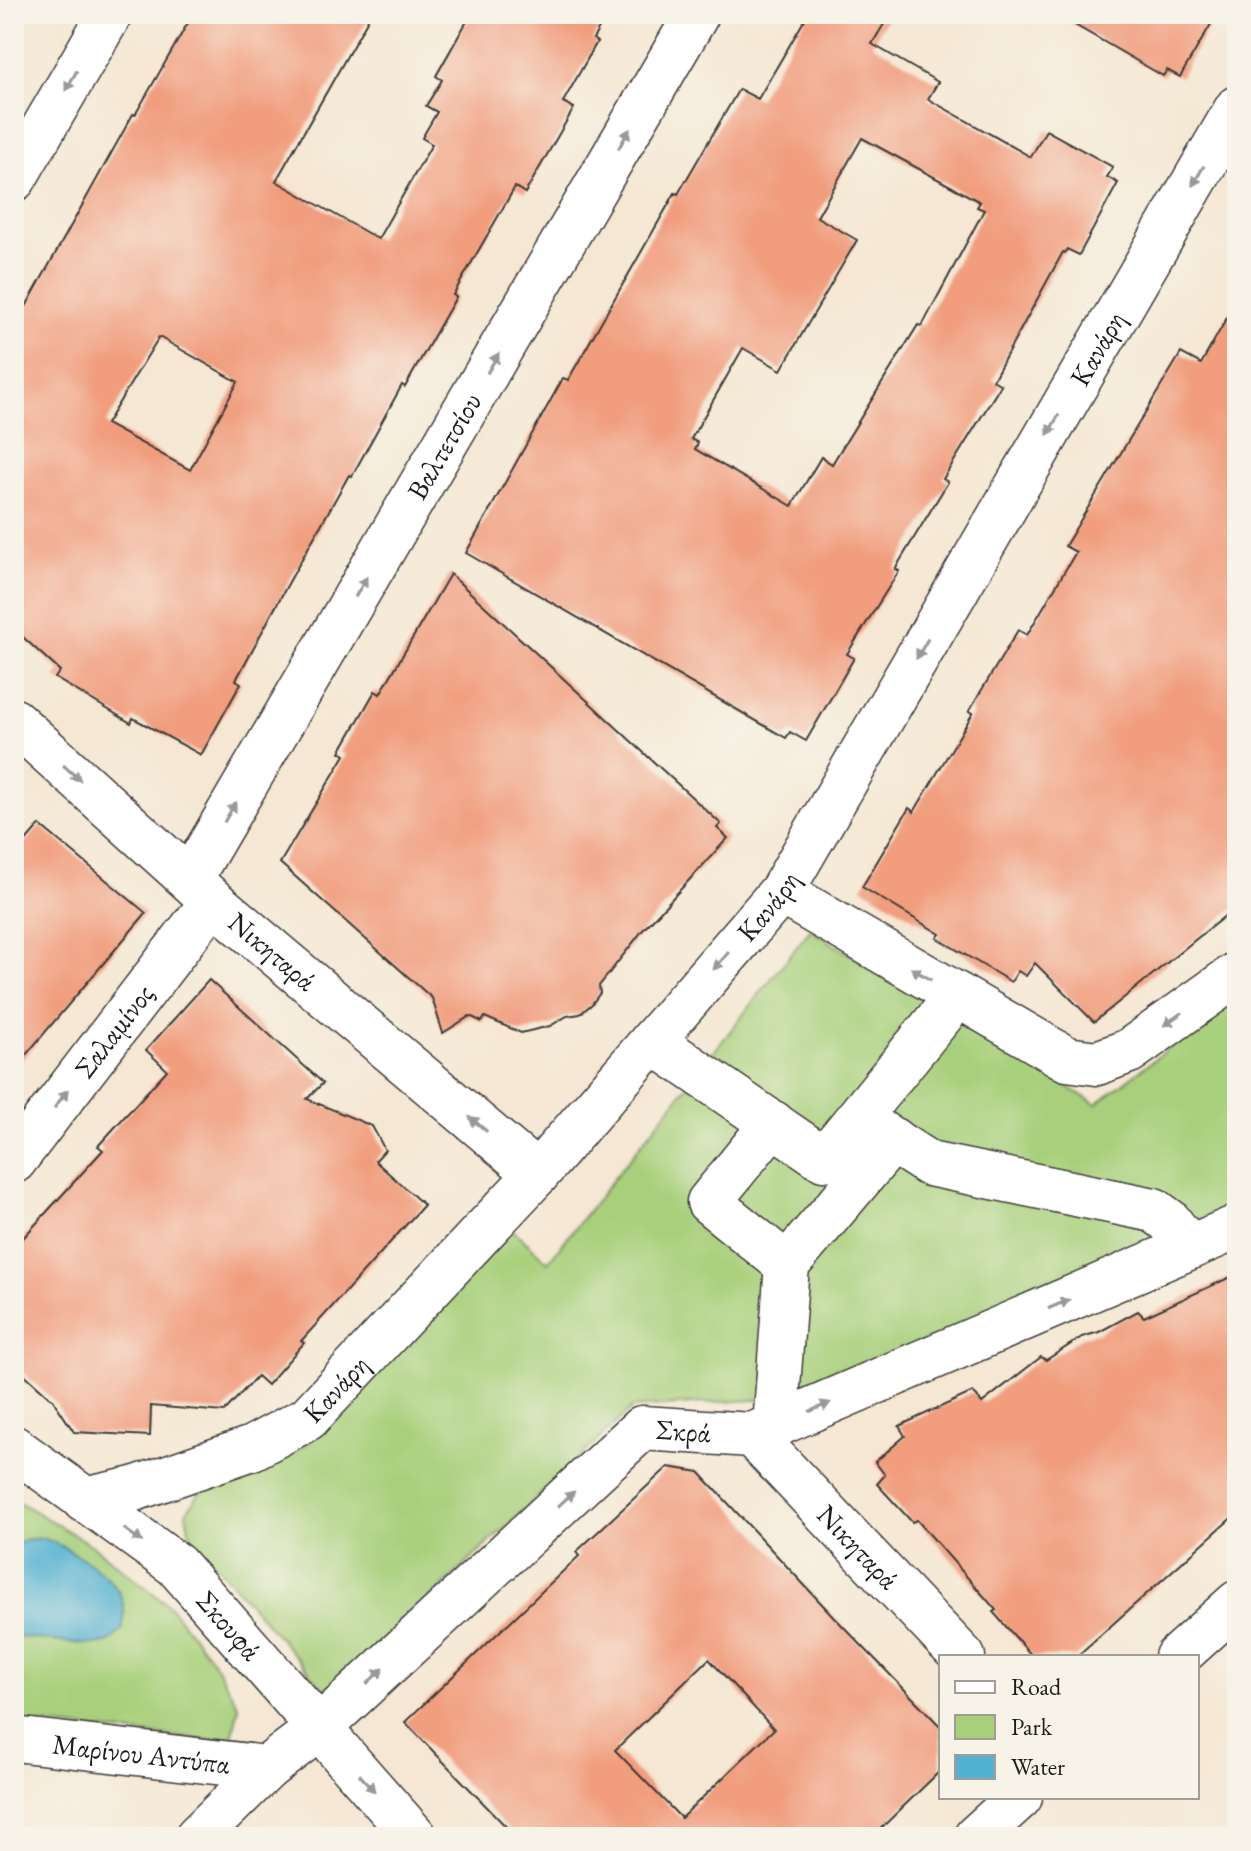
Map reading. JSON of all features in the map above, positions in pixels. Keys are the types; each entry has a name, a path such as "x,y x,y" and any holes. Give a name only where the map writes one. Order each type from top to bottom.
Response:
{"street":[{"path":"14,179 110,14"},
{"name":"Βαλτετσίου","path":"202,890 697,14"},
{"name":"Κανάρη","path":"84,1500 134,1489 252,1448 308,1418 537,1174 781,892 1237,108"},
{"name":"Νικηταρά","path":"14,721 202,890 537,1174"},
{"name":"Σαλαμίνος","path":"14,1161 202,890"},
{"path":"781,892 1067,1059 1097,1063 1129,1051 1237,974"},
{"path":"764,1431 787,1265 958,995"},
{"path":"652,1041 824,1159 875,1129"},
{"path":"773,1123 709,1202 787,1265"},
{"path":"875,1129 929,1164 1154,1210 1169,1221 1189,1247"},
{"name":"Σκρά","path":"197,1837 267,1768 318,1729 642,1428 764,1431 1237,1227"},
{"name":"Νικηταρά","path":"764,1431 961,1655"},
{"name":"Σκουφά","path":"17,1453 176,1565 415,1837"},
{"path":"1179,1655 1237,1603"},
{"name":"Μαρίνου Αντύπα","path":"14,1739 267,1768"},
{"path":"976,1837 1018,1799"}],"green space":[{"path":"810,930 1096,1104 1237,996 1237,1204 798,1397 632,1408 328,1694 190,1535 186,1513 201,1491 308,1444 505,1223 548,1262"},
{"path":"14,1499 93,1546 168,1605 213,1661 239,1707 231,1742 14,1722"}],"water":[{"path":"42,1538 88,1562 117,1589 124,1607 123,1627 108,1642 76,1644 14,1636 14,1548 23,1540"}],"building":[{"path":"193,14 371,14 276,181 378,239 432,144 422,138 437,112 426,106 442,80 436,76 471,14 607,14 593,39 597,42 563,102 574,108 525,193 515,187 405,387 402,385 289,582 236,680 241,683 201,755 133,718 131,723 55,678 60,671 14,629 14,328","holes":["159,337 238,382 190,470 106,424"]},
{"path":"808,14 890,14 872,44 938,82 928,99 1031,157 1046,130 1113,167 1107,177 1118,183 1079,255 1067,249 1063,252 993,380 1001,385 943,479 948,482 895,569 899,571 847,654 854,658 806,741 790,732 786,738 466,553 563,378 568,380 675,193 678,194 739,89 758,99","holes":["862,138 980,202 977,207 984,210 922,326 918,325 832,464 821,457 792,506 695,449 698,443 691,439 743,348 781,370 857,240 817,217"]},
{"path":"1056,14 1217,14 1180,77 1167,70 1163,76"},
{"path":"1237,300 1237,906 1094,1022 1035,963 1026,976 1018,971 1011,982 937,938 940,934 862,887 909,808 914,812 1018,630 1027,635 1076,552 1065,546 1181,353 1201,364"},
{"path":"450,574 721,824 717,828 728,838 643,930 599,986 600,993 592,1004 580,1014 521,1033 485,1017 482,1022 470,1016 443,1033 432,998 280,863 345,755 340,752 375,691 380,694"},
{"path":"40,825 146,913 14,1069 14,855"},
{"path":"209,980 323,1083 307,1099 372,1126 385,1150 375,1161 424,1205 301,1341 304,1343 267,1385 257,1376 224,1412 151,1406 150,1436 74,1432 53,1400 14,1365 14,1248 103,1150 98,1146 167,1070 146,1050"},
{"path":"1237,1274 1237,1513 1078,1655 1031,1655 917,1520 912,1522 877,1484 885,1475 875,1462 905,1436 899,1426 973,1392 982,1403 1041,1357 1046,1360 1082,1337 1099,1332 1138,1311 1144,1317"},
{"path":"668,1467 699,1472 939,1725 939,1772 872,1837 516,1837 405,1722 579,1556 576,1552","holes":["709,1659 774,1729 681,1818 615,1750"]}]}
